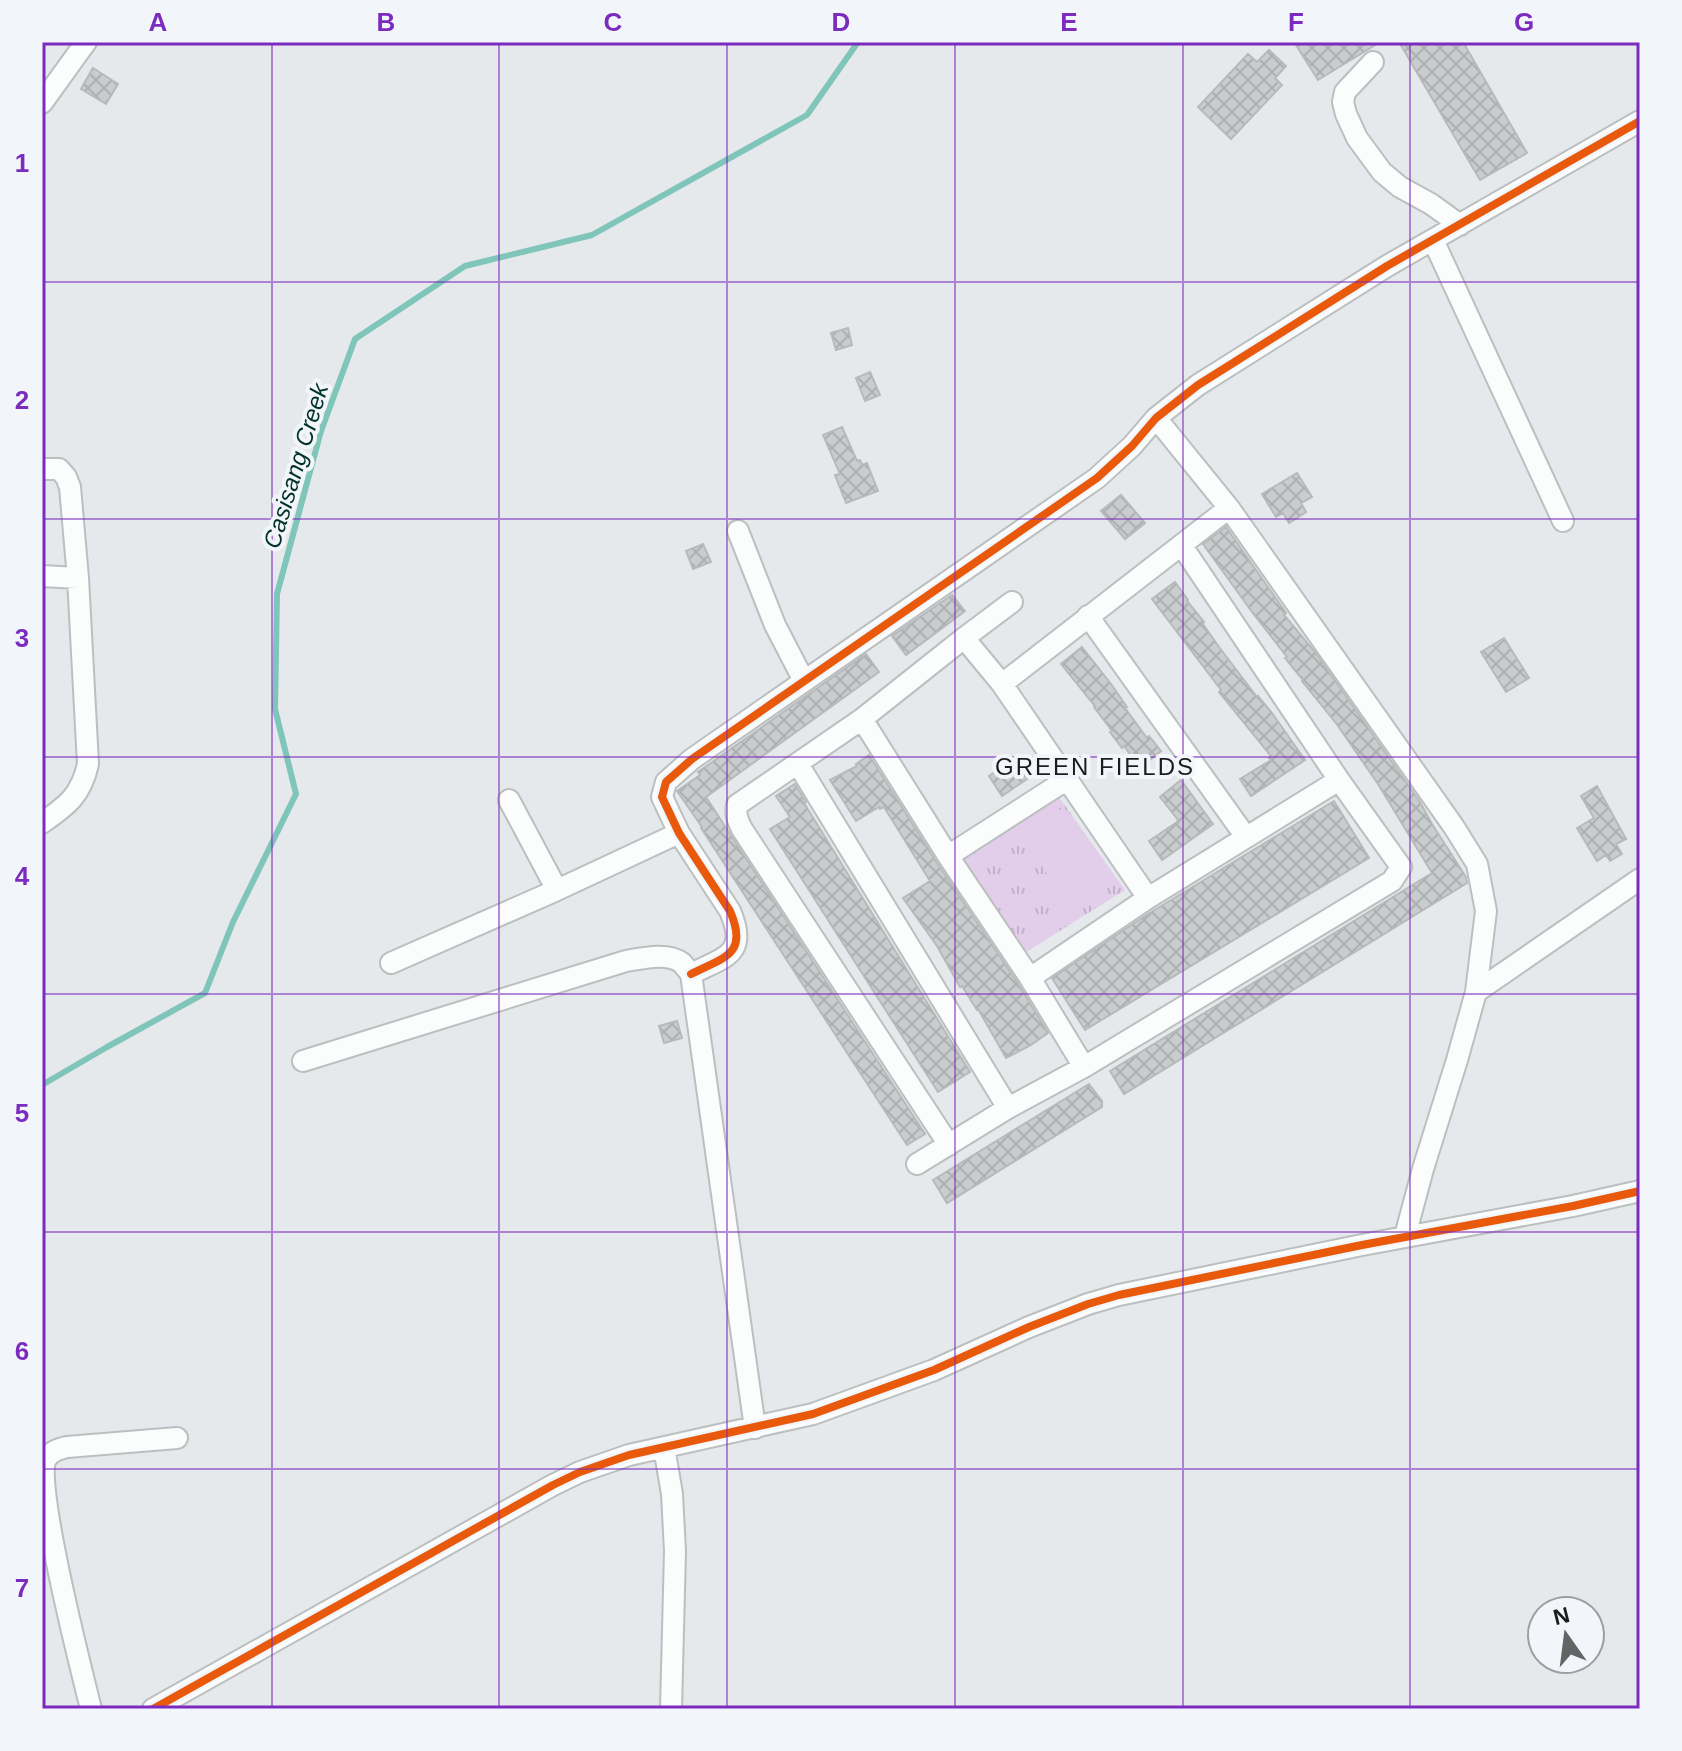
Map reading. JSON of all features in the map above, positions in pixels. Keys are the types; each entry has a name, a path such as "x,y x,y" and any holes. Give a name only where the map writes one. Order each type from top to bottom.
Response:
{"street":[{"path":"42,103 86,42"},
{"path":"1373,62 1345,92 1343,102 1346,114 1357,138 1382,172 1460,225"},
{"path":"691,974 731,953 736,945 736,923 679,833 662,797 666,782 692,759 1097,478 1132,446 1156,418 1198,385 1387,266 1640,121"},
{"path":"1433,240 1563,521"},
{"path":"1156,418 1229,508 1477,864 1486,911 1476,992 1405,1236"},
{"path":"42,469 59,469 70,487 88,764 80,790 67,805 42,823"},
{"path":"1002,684 1229,508"},
{"path":"738,531 775,625 804,681"},
{"path":"917,1164 1392,881 1401,867 1182,546"},
{"path":"42,576 78,578"},
{"path":"949,1145 737,818 737,805 862,719 1012,602"},
{"path":"1088,616 1246,837"},
{"path":"964,638 1002,684 1148,898"},
{"path":"862,719 1084,1067"},
{"path":"798,764 1008,1108"},
{"path":"948,856 1066,780"},
{"path":"1030,978 1148,898 1339,780"},
{"path":"509,800 557,890"},
{"path":"391,963 679,833"},
{"path":"1476,992 1640,879"},
{"path":"303,1061 626,961 651,957 673,958 683,963 691,974 755,1428"},
{"path":"153,1709 185,1700 553,1485 603,1463 813,1414 934,1370 1088,1304 1119,1295 1640,1191"},
{"path":"91,1709 52,1538 43,1473 46,1460 55,1450 67,1447 177,1438"},
{"path":"664,1447 672,1494 675,1551 671,1709"}],"green space":[{"path":"1059,797 1125,890 1020,956 958,859"},
{"path":"1064,807 1110,872 1067,902 1021,837"}],"building":[{"path":"1294,42 1380,42 1318,80"},
{"path":"1399,42 1463,42 1527,153 1480,180"},
{"path":"1269,50 1286,66 1275,78 1282,85 1231,139 1198,107 1248,54 1257,62"},
{"path":"93,68 118,84 106,104 81,89"},
{"path":"848,328 852,345 836,350 831,333"},
{"path":"870,372 880,395 865,401 856,378"},
{"path":"842,427 857,461 860,460 862,465 867,463 878,491 846,503 835,475 840,474 823,435"},
{"path":"1297,473 1312,497 1301,503 1306,512 1289,523 1283,513 1276,517 1262,494"},
{"path":"1121,495 1145,523 1125,539 1101,511"},
{"path":"1226,527 1286,613 1284,615 1315,652 1420,802 1467,883 1124,1094 1110,1071 1432,873 1378,784 1336,723 1203,544"},
{"path":"703,544 711,562 693,569 686,551"},
{"path":"1175,582 1219,647 1305,760 1251,796 1240,779 1271,760 1271,756 1219,692 1221,690 1152,599"},
{"path":"952,595 965,611 906,655 892,636"},
{"path":"1504,638 1529,678 1506,692 1481,652"},
{"path":"1082,647 1147,738 1149,736 1161,751 1140,768 1061,664"},
{"path":"866,654 879,672 706,797 925,1134 907,1145 677,791 700,775 698,772"},
{"path":"869,755 1048,1033 1006,1058 978,1009 960,987 937,946 903,898 930,881 884,807 856,821 830,780 857,766"},
{"path":"1013,760 1027,779 1002,796 989,776"},
{"path":"1181,780 1213,824 1162,860 1149,841 1177,822 1160,797"},
{"path":"795,784 970,1072 938,1092 770,829 790,817 776,796"},
{"path":"1597,786 1626,839 1616,844 1622,854 1610,861 1606,855 1597,861 1577,828 1594,818 1581,796"},
{"path":"1334,801 1369,858 1085,1030 1052,978 1148,914"},
{"path":"677,1021 682,1038 664,1043 659,1026"},
{"path":"1089,1084 1102,1101 1102,1107 947,1203 933,1180"}],"waterway":[{"name":"Casisang Creek","path":"42,1085 205,993 233,922 296,794 275,709 277,594 321,431 355,339 465,266 592,235 807,115 858,42"}],"cycle path":[{"path":"691,974 730,953 737,937 730,911 679,833 662,797 666,782 692,759 1097,478 1132,446 1156,418 1198,385 1387,266 1640,121"},
{"path":"153,1709 580,1472 629,1455 813,1414 934,1370 1029,1327 1119,1295 1640,1191"}],"district":[{"name":"GREEN FIELDS","path":"1095,767"}]}
